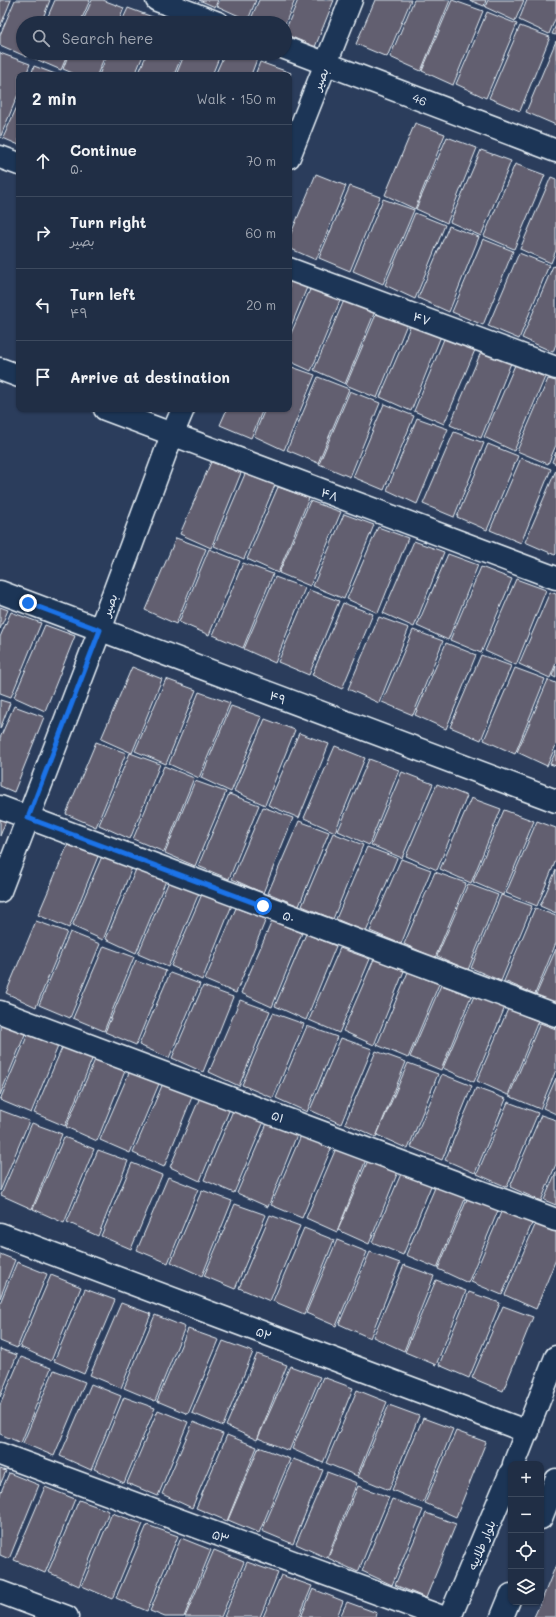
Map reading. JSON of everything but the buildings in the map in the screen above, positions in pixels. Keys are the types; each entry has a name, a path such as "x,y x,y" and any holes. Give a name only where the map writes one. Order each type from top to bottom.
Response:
{"street":[{"path":"157,0 199,16"},
{"name":"بصیر","path":"292,149 351,0"},
{"name":"46","path":"292,51 556,151"},
{"path":"0,157 16,163"},
{"name":"۴۷","path":"292,269 556,368"},
{"path":"0,369 16,375"},
{"name":"۴۸","path":"113,412 556,578"},
{"name":"بصیر","path":"0,891 182,412"},
{"name":"۴۹","path":"0,592 556,801"},
{"name":"۵۰","path":"0,807 556,1015"},
{"name":"۵۱","path":"0,1012 556,1220"},
{"name":"۵۲","path":"0,1234 528,1432"},
{"path":"515,1461 528,1432 556,1357"},
{"name":"۵۳","path":"0,1454 442,1617"},
{"name":"بلوار طلاییه","path":"450,1617 508,1479"},
{"path":"544,1510 556,1480"},
{"path":"0,1592 67,1617"},
{"path":"502,1617 508,1602"}],"route":[{"path":"28,603 100,630 28,818 263,906"}]}
